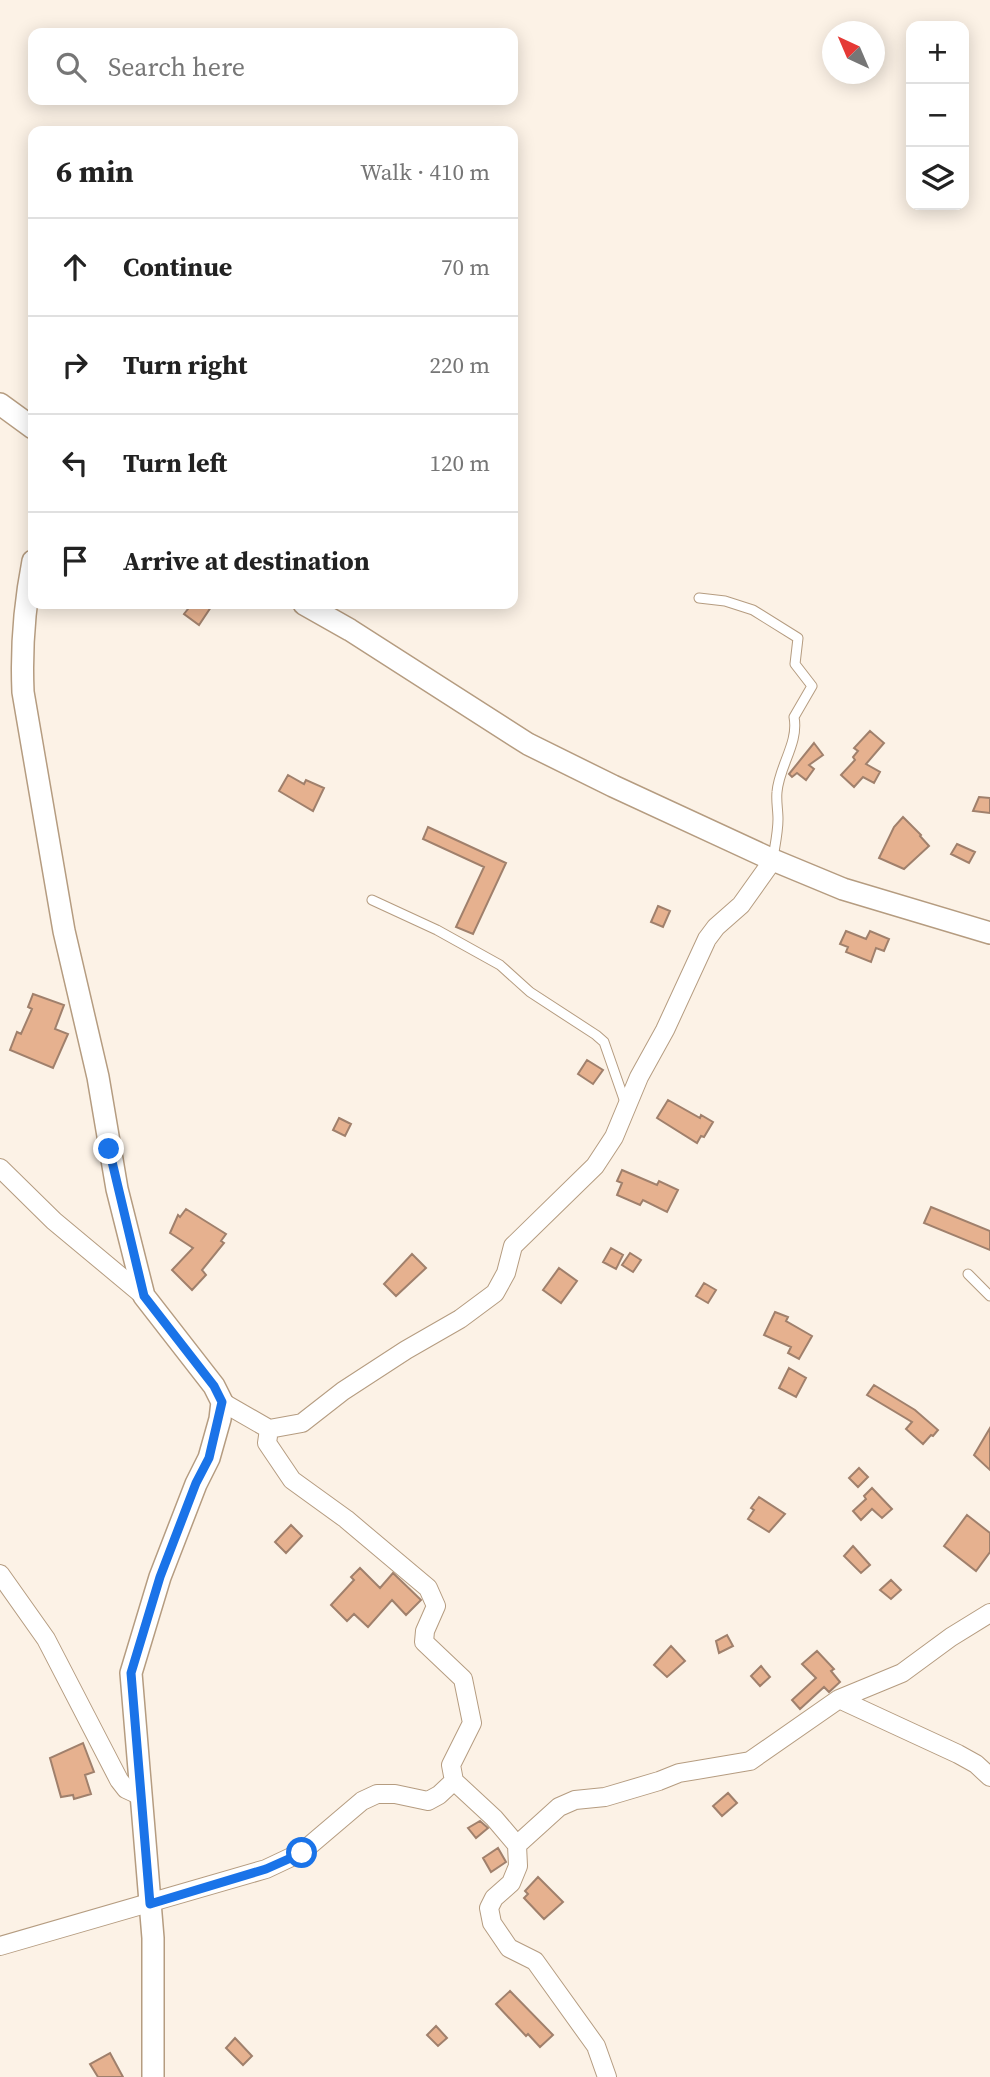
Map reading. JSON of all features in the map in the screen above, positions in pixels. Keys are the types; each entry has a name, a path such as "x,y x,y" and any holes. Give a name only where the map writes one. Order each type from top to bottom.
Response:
{"street":[{"path":"0,404 28,424"},
{"path":"28,587 21,653 23,692 65,931 98,1077 117,1189 144,1296"},
{"path":"313,609 528,744 773,860 843,889 990,933"},
{"path":"0,1168 54,1221 144,1296 214,1386 222,1402 269,1429 302,1423 343,1391 460,1319 495,1293 506,1273 513,1246 595,1166 614,1137 626,1105 708,939 716,927 741,905 773,860"},
{"path":"153,2077 153,1938 131,1673 160,1577 196,1483 209,1458 222,1402"},
{"path":"269,1429 267,1443 292,1480 346,1519 428,1588 436,1606 425,1631 424,1642 463,1679 472,1723 451,1765 454,1781 494,1818 517,1845 518,1866 510,1883 494,1898 489,1908 492,1923 509,1948 535,1961 596,2046 607,2077"},
{"path":"0,1574 46,1639 119,1780 126,1789 141,1796"},
{"path":"517,1845 559,1807 575,1800 605,1797 679,1773 750,1761 839,1699 902,1673 990,1613"},
{"path":"839,1699 958,1754 976,1764 990,1777"},
{"path":"0,1946 266,1869 302,1853 362,1801 377,1794 394,1794 428,1801 454,1781"}],"lane":[{"path":"699,598 725,601 753,610 798,638 795,664 811,686 794,717 796,729 780,769 773,860"},
{"path":"372,900 436,930 500,965 530,992 596,1035 604,1042 626,1105"},
{"path":"968,1274 990,1296"}],"building":[{"path":"188,609 210,609 199,625 184,614"},
{"path":"870,731 884,743 866,764 880,772 874,783 863,777 854,787 841,775 855,760 853,757 858,751 854,748"},
{"path":"814,743 823,755 809,765 814,769 806,780 797,773 792,777 789,774"},
{"path":"288,775 304,784 306,780 324,788 313,811 279,791"},
{"path":"979,797 990,798 990,813 973,811"},
{"path":"903,817 929,846 904,869 879,858 894,827"},
{"path":"428,827 506,863 473,934 456,927 484,867 423,839"},
{"path":"957,844 975,852 969,863 951,854"},
{"path":"658,906 670,911 663,927 651,922"},
{"path":"846,931 866,939 870,931 889,939 884,951 876,948 871,962 846,952 848,947 840,944"},
{"path":"33,994 64,1005 55,1029 68,1034 53,1068 10,1050 17,1032 21,1034 32,1009 28,1007"},
{"path":"587,1060 603,1070 593,1084 578,1074"},
{"path":"668,1100 700,1118 701,1115 713,1122 697,1143 657,1118"},
{"path":"339,1118 351,1124 345,1136 333,1130"},
{"path":"622,1170 657,1185 659,1181 678,1190 667,1212 643,1200 640,1205 617,1195 622,1183 617,1181"},
{"path":"931,1207 990,1231 990,1250 924,1223"},
{"path":"186,1209 226,1234 221,1241 224,1243 202,1270 206,1275 192,1290 172,1270 193,1248 170,1233 178,1215 180,1217"},
{"path":"611,1248 623,1255 616,1269 603,1262"},
{"path":"630,1253 641,1260 633,1272 622,1265"},
{"path":"412,1254 426,1268 396,1296 384,1284"},
{"path":"559,1268 577,1281 561,1303 543,1290"},
{"path":"704,1283 716,1290 708,1303 696,1296"},
{"path":"775,1312 788,1317 786,1321 812,1336 799,1359 788,1353 791,1347 764,1335"},
{"path":"789,1368 806,1378 796,1397 779,1388"},
{"path":"874,1385 915,1410 938,1430 923,1444 906,1429 912,1422 867,1395"},
{"path":"990,1428 990,1470 974,1455"},
{"path":"859,1468 868,1477 858,1487 849,1478"},
{"path":"872,1488 892,1509 882,1518 872,1509 861,1520 853,1511 866,1499 864,1496"},
{"path":"759,1497 785,1514 769,1532 748,1519 754,1510 751,1508"},
{"path":"967,1515 990,1533 990,1552 976,1571 944,1546"},
{"path":"291,1525 302,1536 286,1553 275,1542"},
{"path":"853,1546 870,1565 861,1573 844,1556"},
{"path":"360,1568 380,1588 393,1573 421,1600 406,1615 392,1600 368,1627 354,1614 347,1621 331,1605 354,1580 351,1577"},
{"path":"891,1580 901,1590 891,1599 880,1590"},
{"path":"727,1635 733,1646 719,1653 716,1641"},
{"path":"671,1646 685,1661 667,1677 654,1665"},
{"path":"817,1651 834,1669 831,1671 840,1682 829,1692 824,1687 800,1709 792,1700 816,1678 802,1664"},
{"path":"761,1666 770,1677 760,1686 751,1676"},
{"path":"83,1743 94,1772 85,1775 91,1794 74,1799 73,1795 61,1797 50,1758"},
{"path":"728,1793 737,1803 722,1816 713,1806"},
{"path":"480,1821 488,1828 476,1838 468,1828"},
{"path":"498,1848 506,1862 491,1872 483,1858"},
{"path":"538,1877 563,1902 544,1919 524,1898 528,1894 525,1891"},
{"path":"510,1991 553,2035 540,2047 496,2004"},
{"path":"436,2026 447,2038 438,2046 427,2035"},
{"path":"235,2038 252,2056 243,2065 226,2048"},
{"path":"110,2053 123,2077 98,2077 90,2064"}],"route":[{"path":"109,1149 144,1296 214,1386 222,1402 209,1458 196,1483 160,1577 131,1673 150,1904 266,1869 302,1853"}]}
